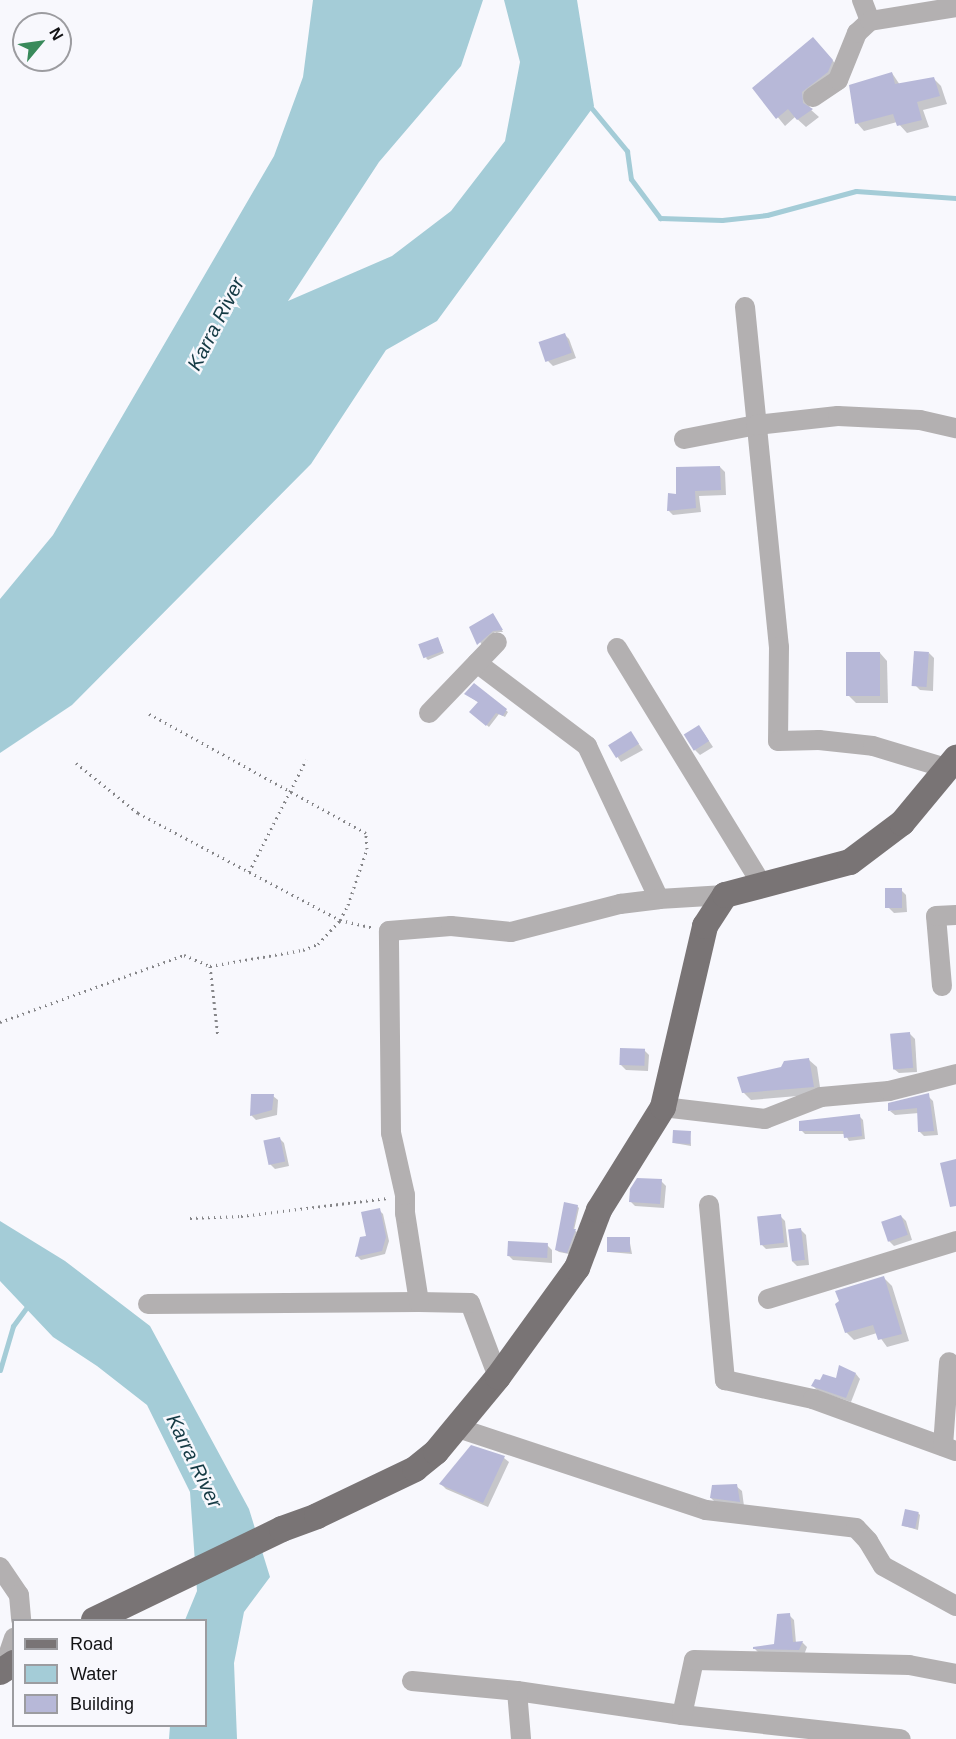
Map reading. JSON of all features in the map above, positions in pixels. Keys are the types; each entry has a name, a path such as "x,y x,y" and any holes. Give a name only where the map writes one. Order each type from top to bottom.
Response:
{"main road":[{"path":"96,1619 282,1529 317,1516 415,1469 458,1428 577,1268 598,1210 663,1107 705,926 725,895 850,862 902,823 953,764"}],"street":[{"path":"862,0 870,21"},
{"path":"813,97 838,80 857,33 870,21 956,7"},
{"path":"745,308 779,647 778,741 819,740 873,746 953,764"},
{"path":"684,439 756,425 838,416 920,420 956,428"},
{"path":"429,713 497,642"},
{"path":"617,648 763,886"},
{"path":"477,663 586,746 659,899"},
{"path":"419,1302 405,1212 405,1195 392,1132 390,931 451,926 511,932 620,904 725,895"},
{"path":"942,986 936,916 956,915"},
{"path":"663,1107 765,1119 821,1097 889,1091 956,1074"},
{"path":"709,1205 725,1380 813,1400 950,1449 949,1362"},
{"path":"768,1299 956,1241"},
{"path":"148,1304 470,1303 498,1377"},
{"path":"458,1428 706,1510 856,1528 868,1541 883,1566 956,1606"},
{"path":"0,1567 19,1595 21,1619"},
{"path":"5,1668 12,1645"},
{"path":"682,1715 694,1660 909,1665 956,1674"},
{"path":"412,1681 517,1691 682,1715 901,1739"},
{"path":"517,1691 521,1739"}],"path":[{"path":"0,1022 184,955 210,966 303,950 318,944 340,920 348,904 367,849 366,833 148,713"},
{"path":"249,872 306,760"},
{"path":"76,763 138,813 340,920 390,931"},
{"path":"210,966 218,1037"},
{"path":"190,1218 241,1216 405,1195"}],"water":[{"name":"Karra River","path":"313,0 483,0 461,66 379,162 288,301 392,256 451,211 505,141 520,62 504,0 577,0 594,106 437,321 386,350 311,464 72,705 0,753 0,599 53,535 274,156 303,77"},
{"name":"Karra River","path":"0,1221 65,1261 150,1326 249,1509 270,1577 244,1612 234,1663 237,1739 169,1739 170,1727 207,1727 207,1619 185,1619 197,1591 190,1492 147,1405 97,1366 53,1337 0,1281"}],"building":[{"path":"813,37 833,60 828,72 802,92 803,103 813,109 797,120 788,109 776,119 752,88"},
{"path":"892,72 895,84 934,77 940,96 917,102 922,120 897,126 893,114 855,124 849,85"},
{"path":"565,333 572,353 545,362 539,342"},
{"path":"720,466 721,490 695,491 696,508 667,511 668,493 676,494 676,467"},
{"path":"493,613 503,630 493,631 477,645 469,627"},
{"path":"438,637 443,651 423,658 418,644"},
{"path":"914,651 929,652 927,687 912,686"},
{"path":"846,652 880,652 880,696 846,696"},
{"path":"474,683 507,709 503,716 496,713 486,726 469,712 478,702 464,694"},
{"path":"699,725 709,741 694,751 684,735"},
{"path":"631,731 639,744 616,758 608,745"},
{"path":"885,888 902,888 902,908 885,908"},
{"path":"910,1032 913,1068 893,1070 890,1034"},
{"path":"620,1048 645,1049 644,1066 619,1065"},
{"path":"809,1058 814,1087 742,1093 737,1077 781,1067 784,1061"},
{"path":"929,1093 934,1131 918,1132 917,1108 888,1111 888,1103"},
{"path":"251,1094 274,1094 272,1110 250,1116"},
{"path":"860,1114 862,1136 844,1138 843,1131 799,1131 799,1121"},
{"path":"673,1130 691,1131 690,1144 672,1143"},
{"path":"280,1137 285,1161 269,1165 263,1141"},
{"path":"956,1159 956,1206 950,1207 940,1163"},
{"path":"637,1178 662,1179 660,1204 629,1202 630,1189"},
{"path":"564,1202 578,1205 573,1229 576,1229 567,1253 555,1250"},
{"path":"380,1208 386,1237 382,1251 355,1257 360,1237 366,1236 361,1212"},
{"path":"781,1214 784,1243 760,1245 757,1217"},
{"path":"901,1215 908,1235 888,1242 881,1222"},
{"path":"801,1228 805,1260 792,1261 788,1230"},
{"path":"607,1237 630,1237 630,1252 607,1252"},
{"path":"508,1241 548,1243 547,1258 507,1256"},
{"path":"884,1276 902,1334 878,1340 873,1325 845,1333 835,1304 839,1301 835,1291"},
{"path":"839,1365 856,1373 846,1398 811,1386 815,1379 820,1380 823,1374 836,1378"},
{"path":"471,1445 505,1456 483,1503 439,1484"},
{"path":"737,1484 740,1502 710,1498 712,1485"},
{"path":"905,1509 919,1512 915,1529 901,1526"},
{"path":"790,1613 793,1642 803,1641 799,1650 753,1649 753,1647 774,1644 777,1614"}],"waterway":[{"path":"589,105 627,151 631,179 660,218 722,220 767,215 856,191 956,198"},
{"path":"0,1370 13,1326 29,1304"}]}
